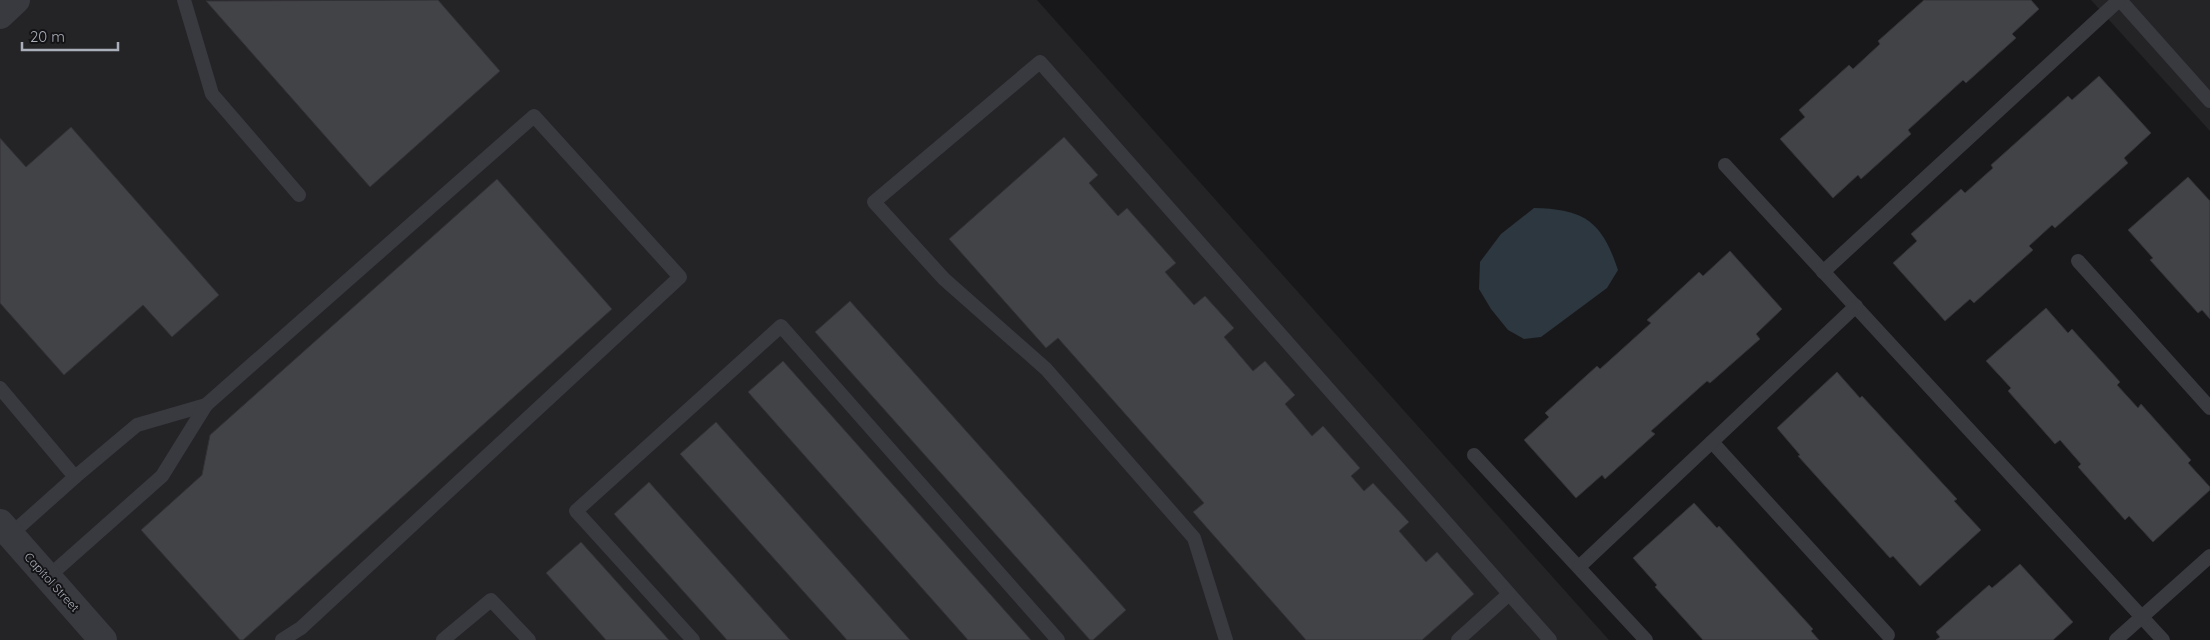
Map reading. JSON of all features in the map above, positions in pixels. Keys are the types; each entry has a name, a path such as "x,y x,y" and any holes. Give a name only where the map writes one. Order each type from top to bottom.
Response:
{"street":[{"path":"0,15 16,0"},
{"name":"Capitol Street","path":"5,529 104,640"}],"lane":[{"path":"184,0 212,94 299,195"},
{"path":"1823,272 2120,0 2210,101"},
{"path":"1226,640 1194,538 1046,369 944,279 874,202 1040,62 1550,640"},
{"path":"48,577 162,476 206,405 534,116 680,278 300,628 282,640"},
{"path":"1725,165 2163,640"},
{"path":"2078,261 2210,408"},
{"path":"1579,567 1856,306"},
{"path":"693,640 576,511 781,326 1058,640"},
{"path":"0,388 75,477"},
{"path":"5,529 75,477 137,425 206,405"},
{"path":"1712,442 1888,635"},
{"path":"1474,454 1646,640"},
{"path":"2116,640 2210,556"},
{"path":"1458,640 1509,594"},
{"path":"443,640 491,600 529,640"}],"shaded area":[{"path":"0,0 1037,0 1609,640 0,640"},
{"path":"2091,0 2210,0 2210,131"},
{"path":"1534,208 1566,211 1579,215 1589,221 1605,240 1618,270 1607,288 1541,337 1524,339 1508,330 1491,309 1479,289 1480,262 1501,234"}],"building":[{"path":"438,0 500,71 370,187 206,1"},
{"path":"1924,0 2031,0 2039,9 2012,34 2016,38 1966,83 1963,80 1908,130 1911,134 1861,179 1858,175 1833,198 1780,139 1805,117 1799,110 1849,65 1853,69 1880,44 1878,41"},
{"path":"2099,76 2151,133 2124,158 2128,163 2055,228 2052,225 2029,246 2033,250 1974,303 1970,299 1945,321 1893,263 1917,241 1911,234 1961,189 1965,193 1993,168 1991,165 2068,96 2072,100"},
{"path":"71,127 219,295 172,337 143,305 64,375 0,303 0,138 26,167"},
{"path":"1064,137 1098,175 1089,183 1118,216 1127,208 1176,263 1165,272 1194,305 1205,296 1234,328 1224,337 1253,371 1265,361 1295,395 1285,404 1312,436 1323,426 1360,468 1351,476 1364,491 1373,483 1409,522 1399,531 1426,562 1437,552 1474,594 1422,640 1306,640 1193,512 1204,503 1058,338 1046,348 949,239"},
{"path":"2188,177 2210,201 2210,319 2202,310 2198,313 2150,260 2153,258 2128,230"},
{"path":"497,179 612,309 243,640 240,640 141,530 202,475 210,435"},
{"path":"1730,251 1782,309 1756,334 1760,339 1710,383 1707,381 1651,431 1655,434 1605,479 1602,475 1576,498 1524,440 1549,417 1545,413 1597,366 1600,369 1651,323 1647,320 1699,272 1703,276"},
{"path":"850,301 1126,610 1093,640 1090,640 815,332"},
{"path":"2046,308 2068,333 2072,329 2120,382 2117,385 2138,408 2141,404 2191,460 2188,463 2210,487 2210,490 2153,542 2129,516 2125,520 2078,467 2081,464 2060,440 2055,444 2008,391 2011,388 1986,361"},
{"path":"783,361 1031,640 968,640 748,392"},
{"path":"1837,372 1860,398 1862,396 1957,499 1954,501 1981,530 1920,586 1893,556 1890,558 1798,456 1800,455 1777,428"},
{"path":"716,422 910,640 847,640 680,454"},
{"path":"649,482 790,640 727,640 614,514"},
{"path":"1694,503 1717,528 1719,526 1813,629 1811,631 1819,640 1703,640 1655,587 1657,585 1633,558"},
{"path":"581,542 669,640 606,640 546,573"},
{"path":"2020,564 2073,622 2053,640 1936,640 1940,637 1936,632 1989,585 1992,588"}]}
